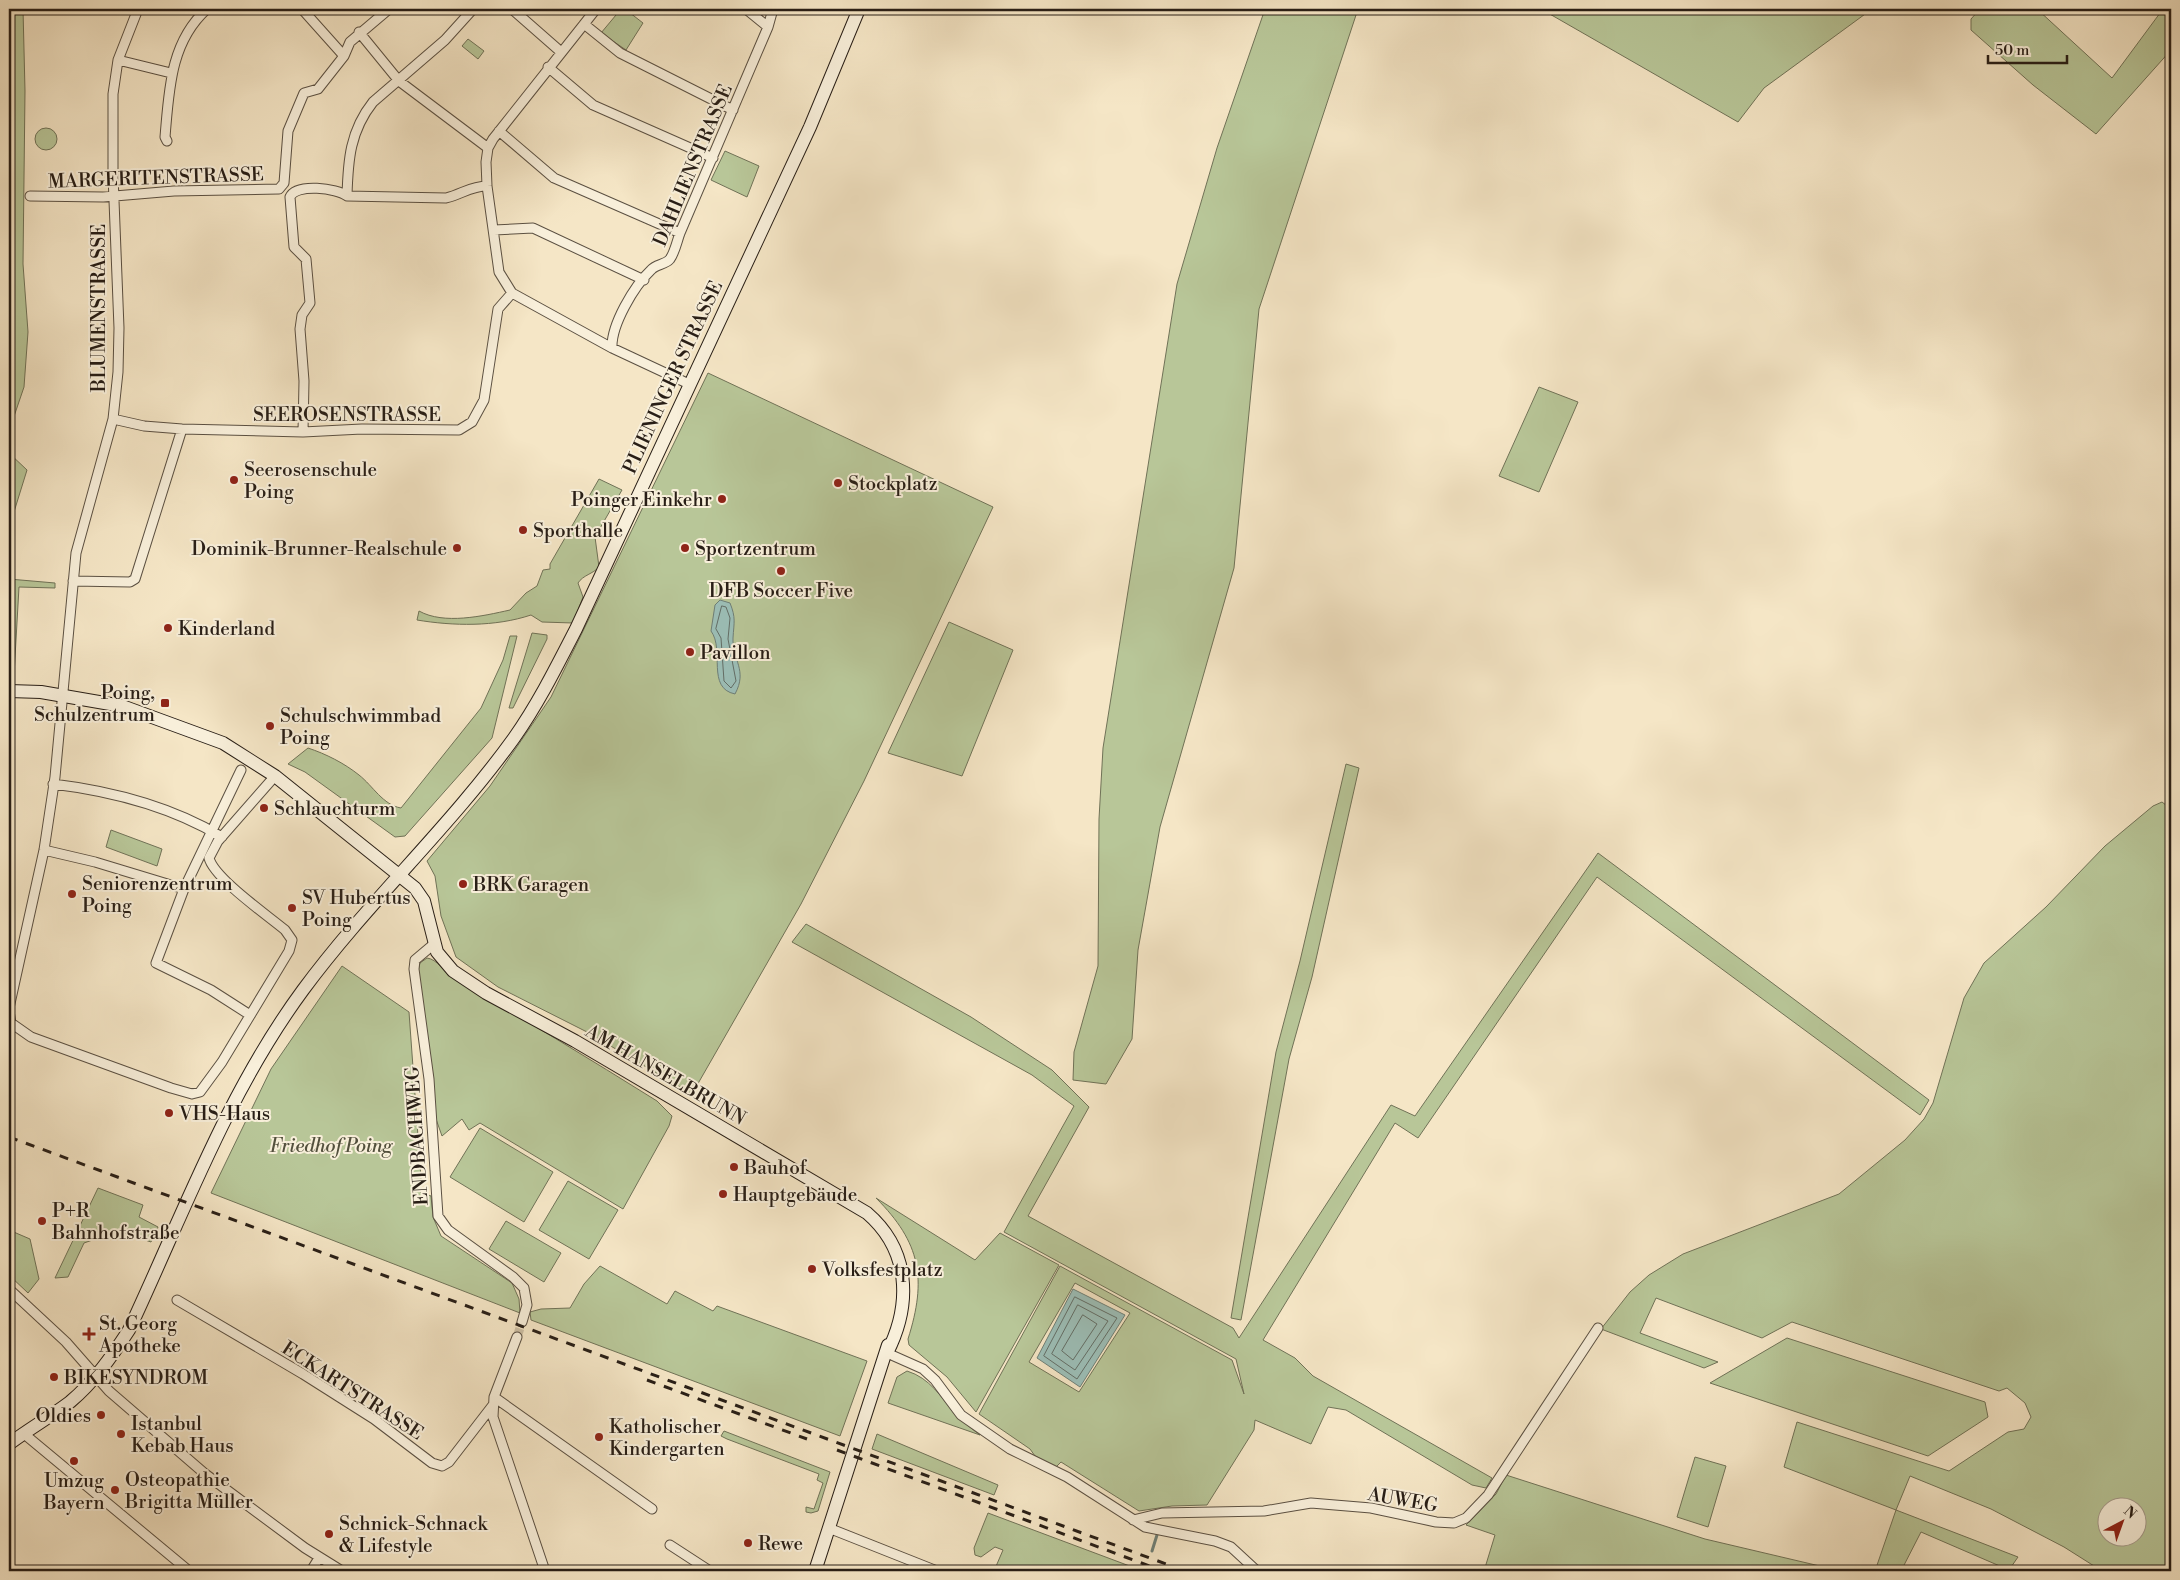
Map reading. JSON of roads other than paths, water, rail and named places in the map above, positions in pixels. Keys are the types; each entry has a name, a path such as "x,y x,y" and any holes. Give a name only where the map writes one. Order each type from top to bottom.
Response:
{"street":[{"name":"BLUMENSTRASSE","path":"138,9 118,60 112,116 119,328 118,372 112,419 76,553 53,784 44,850 9,1010 10,1023 30,1036 192,1094 200,1092 207,1085 250,1015"},
{"path":"167,141 165,137 171,73 185,36 207,9"},
{"path":"302,9 344,56 350,42 359,32 389,9"},
{"path":"347,196 350,154 356,126 373,102 445,40 473,9"},
{"path":"512,9 560,52"},
{"path":"596,9 548,67 488,148 486,162 488,186 499,272 512,293 612,348 689,384"},
{"path":"746,9 768,27"},
{"name":"DAHLIENSTRASSE","path":"612,348 612,336 631,297 652,268 666,263 672,256 680,233 768,27 773,9"},
{"name":"PLIENINGER STRASSE","path":"9,1444 71,1401 96,1376 129,1330 221,1128 264,1050 308,984 342,940 481,780 512,740 547,686 576,629 810,127 859,9"},
{"path":"584,24 620,53 733,110"},
{"path":"359,32 399,81 488,148"},
{"name":"MARGERITENSTRASSE","path":"30,196 103,197 174,190 277,189 282,187 284,183 288,131 304,94 318,88 344,56"},
{"path":"118,60 171,73"},
{"path":"548,67 593,105 713,158"},
{"path":"499,131 554,178 680,233"},
{"path":"303,432 304,381 300,329 302,315 310,302 306,259 294,247 290,197 292,192 299,188 340,191 347,196 446,198 460,194 468,188 488,186"},
{"path":"494,230 533,228 644,280"},
{"name":"SEEROSENSTRASSE","path":"112,419 144,426 182,429 303,432 362,429 459,430 472,422 484,400 498,309 512,293"},
{"path":"73,581 130,582 135,579 182,429"},
{"name":"AM HANSELBRUNN","path":"11,691 62,695 127,707 223,742 275,776 415,888 424,901 434,944 444,963 453,971 486,993 575,1041 867,1213 877,1222 896,1252 903,1279 898,1331 887,1353 816,1571"},
{"path":"241,770 184,889 156,963 211,990 250,1015 289,951 292,940 285,930 211,866 209,858 222,837 275,776"},
{"path":"53,784 106,791 188,819 222,837"},
{"path":"44,850 95,862 184,889"},
{"name":"ENDBACHWEG","path":"434,944 415,960 414,969 429,1079 438,1216 448,1230 513,1277 524,1288 527,1305 522,1322"},
{"path":"9,1289 66,1342 109,1391 204,1473 319,1558 342,1571"},
{"name":"ECKARTSTRASSE","path":"177,1300 303,1374 374,1419 432,1463 442,1466 449,1462 493,1401"},
{"name":"AUWEG","path":"1133,1520 1162,1513 1264,1511 1311,1503 1371,1508 1436,1522 1454,1523 1466,1518 1488,1495 1598,1328"},
{"path":"517,1336 493,1401 493,1417 545,1571"},
{"path":"887,1353 922,1369 935,1380 961,1415 975,1427 1028,1459 1068,1477 1145,1527 1215,1540 1231,1547 1257,1571"},
{"path":"493,1401 652,1509"},
{"path":"24,1433 189,1571"},
{"path":"831,1529 937,1571"},
{"path":"670,1545 710,1571"},
{"path":"310,1571 319,1558"}],"water":[{"path":"720,600 730,603 734,616 733,646 740,672 739,686 735,694 726,690 718,676 717,648 711,631 715,605"},
{"path":"1073,1289 1125,1315 1080,1387 1037,1358"}],"waterway":[{"path":"1152,1551 1157,1535"}],"tunnel":[{"path":"517,1337 522,1322"}],"railway":[{"path":"9,1137 1185,1571"},
{"path":"647,1380 807,1439"},
{"path":"837,1450 1163,1571"}],"place":[{"name":"Seerosenschule Poing","path":"234,480"},
{"name":"Stockplatz","path":"838,483"},
{"name":"Poinger Einkehr","path":"722,499"},
{"name":"Sporthalle","path":"523,530"},
{"name":"Dominik-Brunner-Realschule","path":"457,548"},
{"name":"Sportzentrum","path":"685,548"},
{"name":"DFB Soccer Five","path":"781,571"},
{"name":"Kinderland","path":"168,628"},
{"name":"Pavillon","path":"690,652"},
{"name":"Poing, Schulzentrum","path":"165,703"},
{"name":"Schulschwimmbad Poing","path":"270,726"},
{"name":"Schlauchturm","path":"264,808"},
{"name":"BRK Garagen","path":"463,884"},
{"name":"Seniorenzentrum Poing","path":"72,894"},
{"name":"SV Hubertus Poing","path":"292,908"},
{"name":"VHS-Haus","path":"169,1113"},
{"name":"Bauhof","path":"734,1167"},
{"name":"Hauptgebäude","path":"723,1194"},
{"name":"P+R Bahnhofstraße","path":"42,1221"},
{"name":"Volksfestplatz","path":"812,1269"},
{"name":"St. Georg Apotheke","path":"89,1334"},
{"name":"BIKESYNDROM","path":"54,1377"},
{"name":"Oldies","path":"101,1415"},
{"name":"Istanbul Kebab Haus","path":"121,1434"},
{"name":"Katholischer Kindergarten","path":"599,1437"},
{"name":"Umzug Bayern","path":"74,1461"},
{"name":"Osteopathie Brigitta Müller","path":"115,1490"},
{"name":"Schnick-Schnack & Lifestyle","path":"329,1534"},
{"name":"Rewe","path":"748,1543"}],"park label":[{"name":"Friedhof Poing","path":"331,1145"}]}
